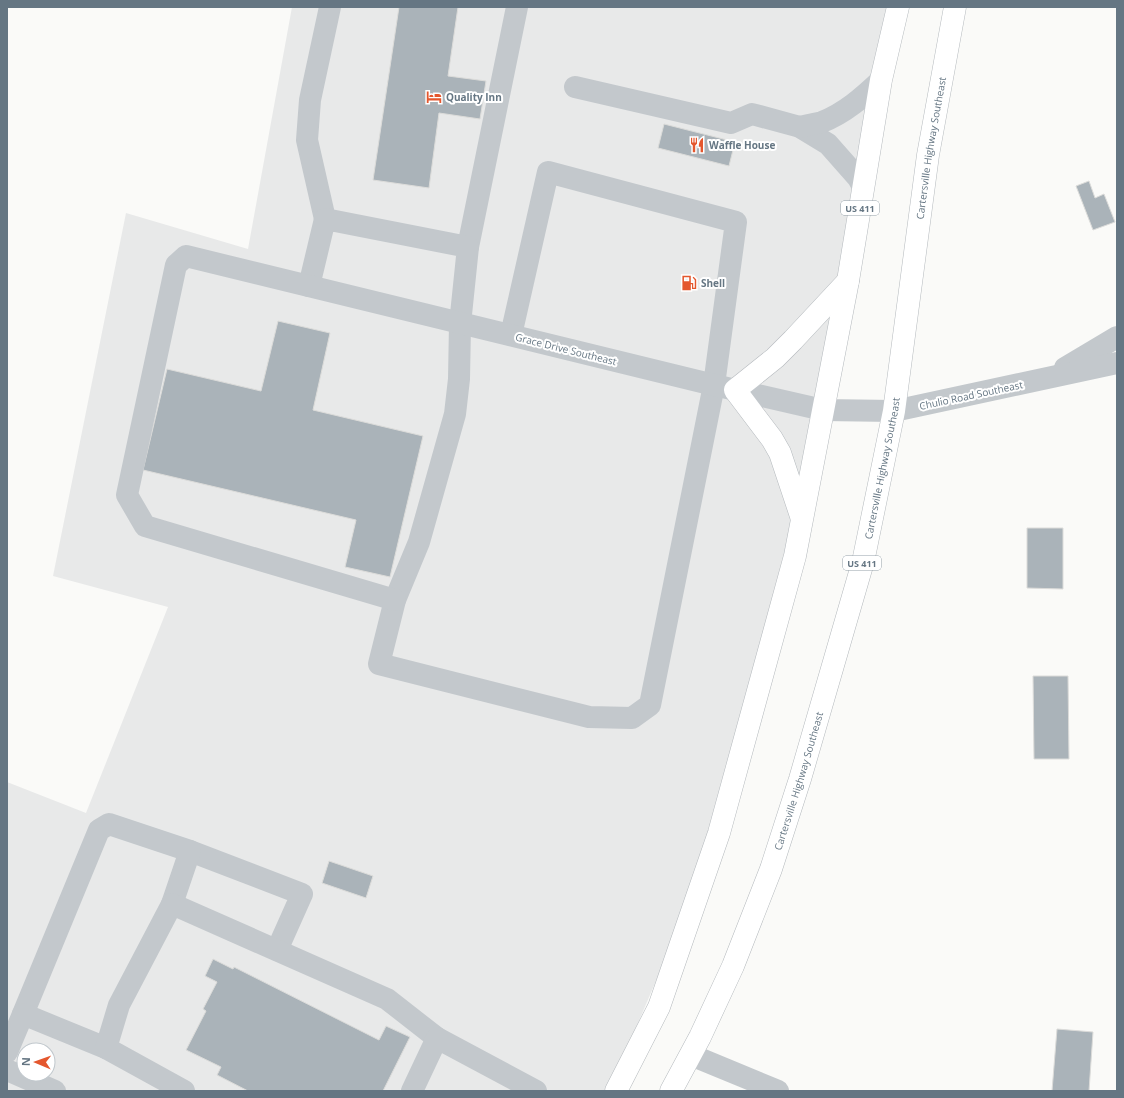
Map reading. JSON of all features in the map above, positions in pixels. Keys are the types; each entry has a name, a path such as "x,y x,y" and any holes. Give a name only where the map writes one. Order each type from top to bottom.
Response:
{"highway":[{"name":"US 411","path":"616,1091 658,1007 719,833 796,556 848,281 881,80 898,7"},
{"name":"Cartersville Highway Southeast","path":"671,1091 700,1038 738,952 771,869 800,779 863,562 894,411 928,155 955,7"},
{"path":"802,518 780,453 772,439 735,390 775,358 848,281"}],"street":[{"path":"309,286 325,219 307,140 310,100 330,7"},
{"path":"511,335 548,172 736,222 714,385 650,705 632,718 589,717 379,664 395,600 419,542 455,414 459,379 460,324 468,247 517,7"},
{"path":"800,127 821,122 841,113 860,100 881,80"},
{"path":"575,87 731,123 752,114 800,127 828,144 858,178 863,187"},
{"path":"325,219 468,247"},
{"name":"Grace Drive Southeast","path":"395,600 145,526 127,495 176,265 186,256 460,324 823,410"},
{"path":"1048,378 1117,337"},
{"name":"Chulio Road Southeast","path":"823,410 894,411 1117,363"},
{"path":"7,1052 99,830 109,824 190,851 302,894 277,950"},
{"path":"106,1048 119,1005 172,904 190,851"},
{"path":"172,904 387,999 437,1038 536,1091"},
{"path":"23,1014 106,1048 184,1091"},
{"path":"412,1091 437,1038"},
{"path":"691,1054 778,1091"},
{"path":"7,1070 55,1091"}],"shaded area":[{"path":"292,7 898,7 823,410 719,833 609,1091 7,1091 7,782 86,813 168,607 53,576 126,213 248,249"}],"building":[{"name":"Quality Inn","path":"399,7 458,7 448,76 486,81 480,119 439,113 429,188 373,180"},
{"name":"Waffle House","path":"664,124 735,142 729,166 658,148"},
{"path":"1089,181 1095,198 1104,194 1115,222 1093,230 1076,186"},
{"path":"278,321 330,333 313,410 423,436 390,577 345,567 356,520 143,470 167,369 261,391"},
{"path":"1027,528 1063,528 1063,589 1027,588"},
{"path":"1033,676 1068,676 1069,759 1034,759"},
{"path":"329,861 373,876 366,898 322,883"},
{"path":"213,959 233,969 234,967 379,1040 386,1026 410,1037 383,1091 248,1091 217,1075 221,1067 186,1050 206,1011 203,1009 217,982 205,976"},
{"path":"1057,1029 1093,1032 1089,1091 1052,1091"}],"place":[{"name":"Quality Inn","path":"434,97"},
{"name":"Waffle House","path":"697,145"},
{"name":"Shell","path":"689,283"}]}
